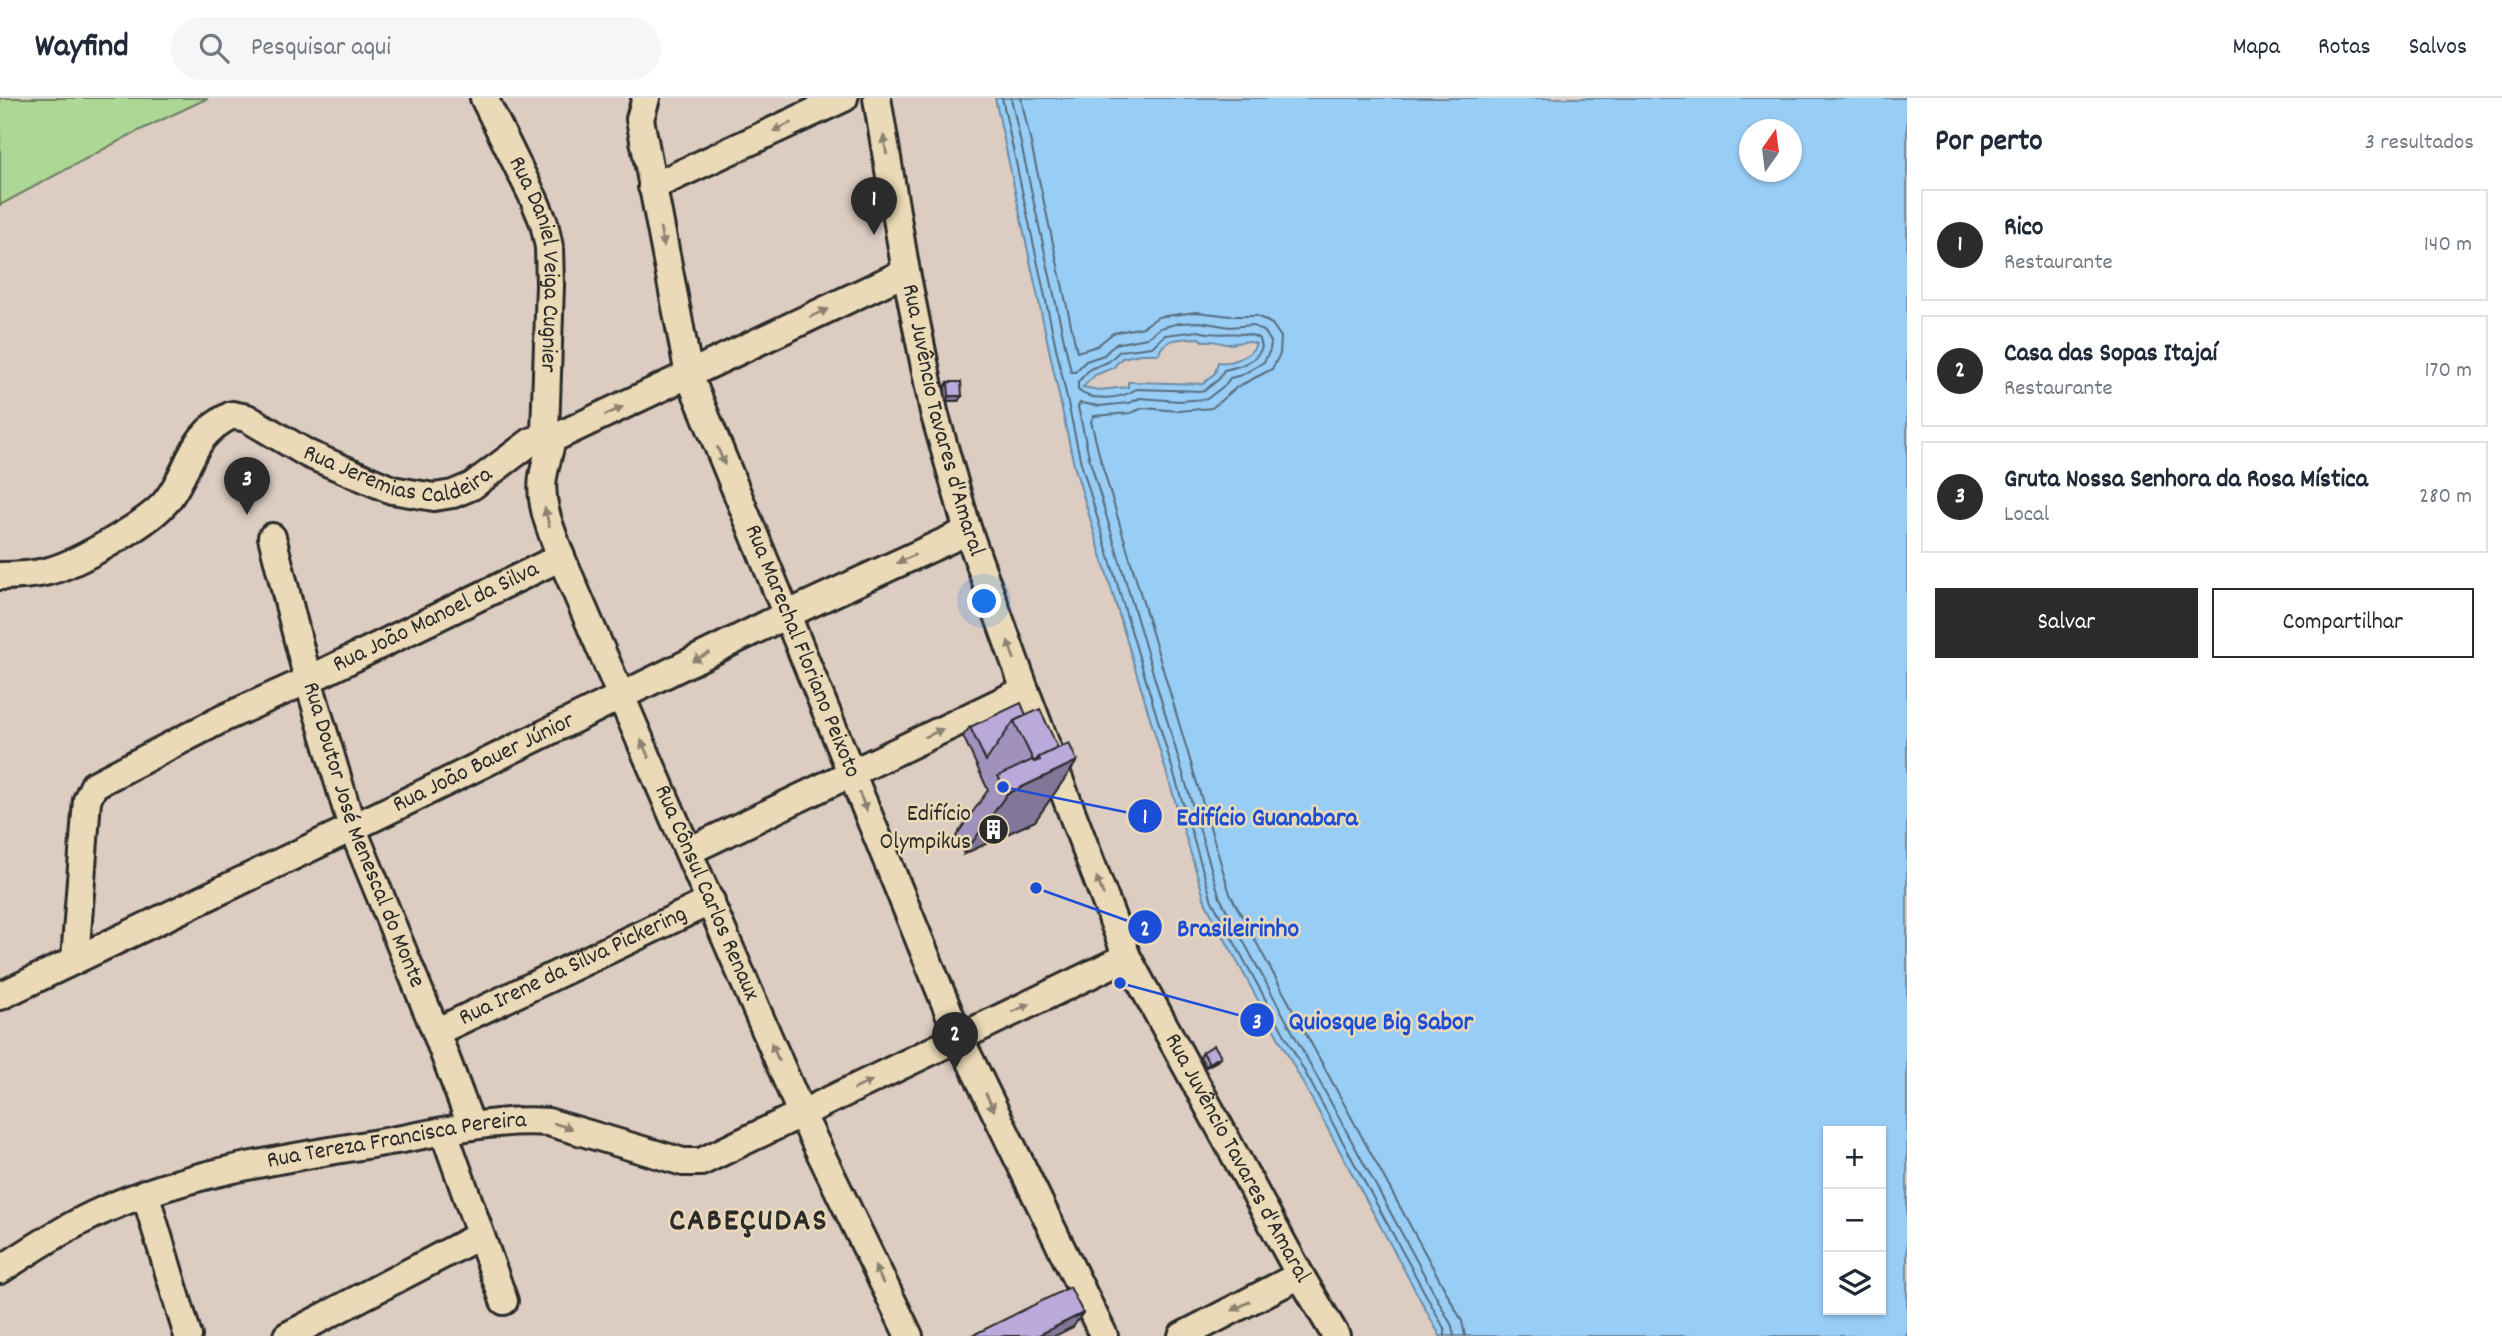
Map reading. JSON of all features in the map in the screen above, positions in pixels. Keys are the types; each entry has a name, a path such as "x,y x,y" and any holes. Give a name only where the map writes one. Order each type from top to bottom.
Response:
{"street":[{"name":"Rua Daniel Veiga Cugnier","path":"484,98 534,199 544,223 549,247 545,432 552,439"},
{"name":"Rua Marechal Floriano Peixoto","path":"646,98 640,120 689,375 959,1037 1104,1336"},
{"path":"652,187 844,98"},
{"name":"Rua Juvêncio Tavares d'Amaral","path":"877,98 906,272 934,412 968,531 1025,690 1127,957 1336,1336"},
{"name":"Rua Jeremias Caldeira","path":"0,576 50,571 142,524 168,501 191,452 210,428 232,415 247,418 308,454 392,490 434,497 453,494 472,486 532,441 552,439 906,272"},
{"name":"Rua Cônsul Carlos Renaux","path":"552,439 542,479 547,520 561,557 802,1115 909,1336"},
{"name":"Rua João Bauer Júnior","path":"0,996 786,615 968,531"},
{"name":"Rua Doutor José Menescal do Monte","path":"272,537 308,680 352,827 471,1125"},
{"name":"Rua João Manoel da Silva","path":"75,960 87,800 90,790 100,782 212,724 561,557"},
{"path":"689,851 1025,690"},
{"name":"Rua Irene da Silva Pickering","path":"436,1032 711,901"},
{"name":"Rua Tereza Francisca Pereira","path":"0,1270 73,1225 145,1193 184,1181 268,1162 471,1125 526,1120 548,1122 683,1162 701,1162 1127,957"},
{"path":"444,1132 504,1301"},
{"path":"145,1193 188,1336"},
{"path":"287,1336 479,1236"},
{"path":"1182,1336 1300,1275"}],"green space":[{"path":"0,98 208,98 132,134 0,205"}],"water":[{"path":"995,98 1907,98 1907,1336 1440,1336 1206,904 1074,465","holes":["1199,338 1202,341 1226,344 1256,344 1250,353 1240,359 1218,362 1215,373 1203,384 1128,382 1128,387 1099,390 1083,387 1095,375 1113,368 1122,358 1159,354 1161,348 1169,342"]}],"building":[{"path":"948,382 961,382 962,396 949,396"},
{"path":"1021,703 1026,715 1014,721 986,761 970,727"},
{"path":"1040,709 1058,748 1034,762 1014,721"},
{"path":"1069,743 1077,761 1007,794 998,776 1032,760 1040,760 1039,757"},
{"path":"1214,1045 1221,1056 1209,1063 1203,1052"},
{"path":"1070,1287 1083,1313 1037,1336 971,1336"}],"place":[{"name":"Rico","path":"874,235"},
{"name":"Gruta Nossa Senhora da Rosa Mística","path":"247,515"},
{"name":"Edifício Guanabara","path":"1003,787"},
{"name":"Edifício Olympikus","path":"994,829"},
{"name":"Brasileirinho","path":"1036,888"},
{"name":"Quiosque Big Sabor","path":"1120,983"},
{"name":"Casa das Sopas Itajaí","path":"955,1070"}],"district":[{"name":"CABEÇUDAS","path":"749,1223"}]}
